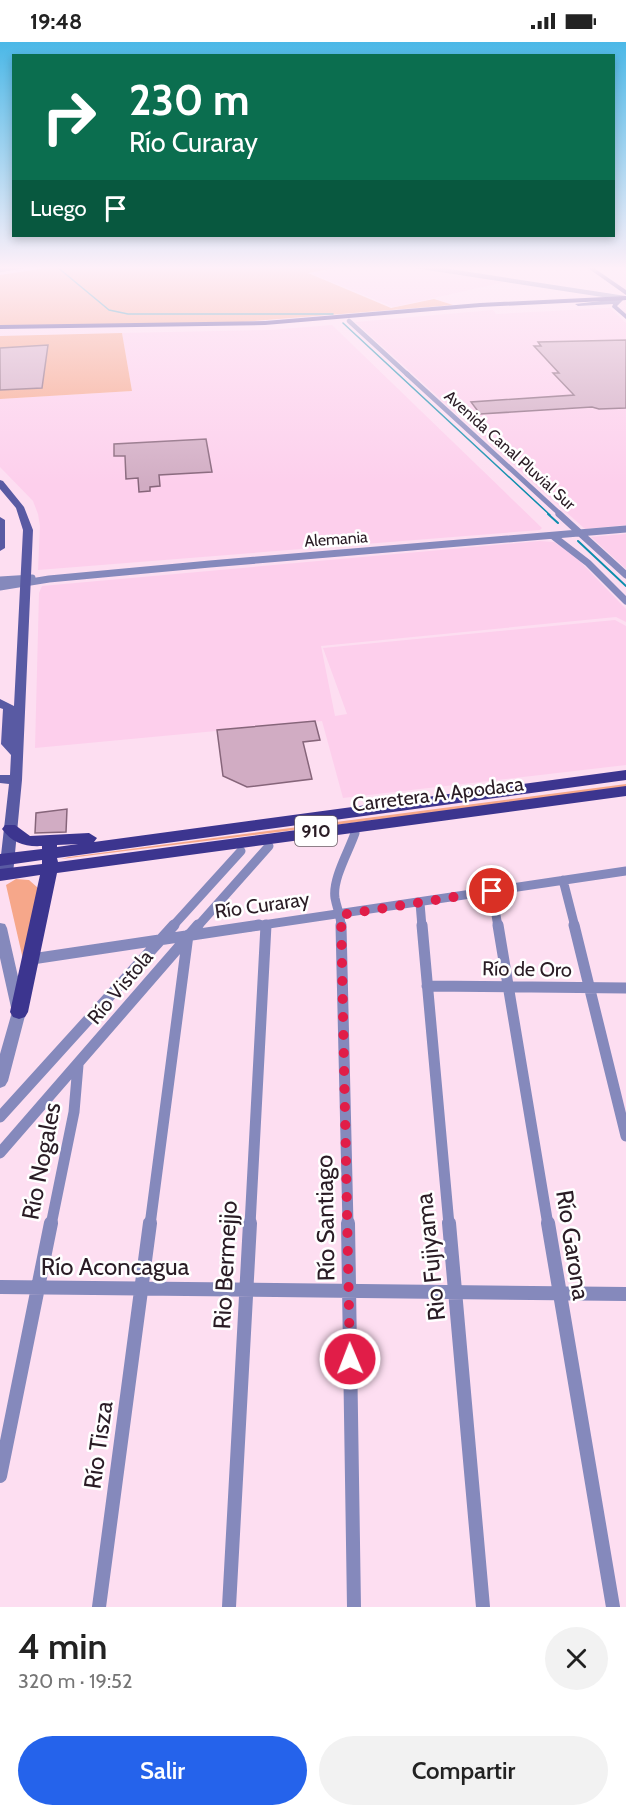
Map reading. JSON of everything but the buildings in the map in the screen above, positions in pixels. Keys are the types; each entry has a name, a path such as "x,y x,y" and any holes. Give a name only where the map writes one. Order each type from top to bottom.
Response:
{"main road":[{"path":"0,483 20,507 27,521 16,780 3,870"},
{"path":"0,520 0,548"},
{"path":"0,704 9,708 7,744 17,754"},
{"name":"Carretera A Apodaca","path":"3,870 104,837 125,841 626,775"},
{"path":"0,779 16,780"},
{"name":"Carretera A Apodaca","path":"50,853 626,791"},
{"path":"10,829 27,842 90,870 626,798"},
{"path":"19,1012 32,959 50,853"}],"street":[{"name":"Avenida Canal Pluvial Sur","path":"363,339 626,575"},
{"name":"Alemania","path":"0,580 26,581 626,529"},
{"path":"553,536 588,562 626,601"},
{"name":"Alemania","path":"0,587 26,581"},
{"name":"Río Santiago","path":"354,1607 341,915 335,897 336,883 355,833"},
{"name":"Río Vistola","path":"0,1153 188,935 269,846"},
{"name":"Río Vistola","path":"0,1117 241,851"},
{"name":"Río Curaray","path":"32,959 626,872"},
{"path":"563,880 626,1136"},
{"name":"Río Garona","path":"492,891 558,1294 613,1607"},
{"name":"Rio Fujiyama","path":"420,903 483,1607"},
{"name":"Rio Bermejjo","path":"229,1607 266,924"},
{"path":"0,928 19,1012 0,1081"},
{"path":"141,1288 188,935"},
{"name":"Río de Oro","path":"428,986 626,988"},
{"name":"Río Nogales","path":"0,1476 74,1112 78,1065"},
{"name":"Río Aconcagua","path":"0,1287 626,1294"},
{"name":"Río Tisza","path":"99,1607 141,1288"}],"shaded area":[{"path":"0,339 123,339 132,391 0,399"},
{"path":"123,339 347,339 542,528 540,530 38,570 40,526 38,514 33,501 0,467 0,399 132,391"},
{"path":"374,339 626,339 626,525 585,529"},
{"path":"626,534 626,569 591,537"},
{"path":"540,541 554,542 571,552 626,609 626,622 616,617 321,646 335,716 347,714 323,648 615,620 626,626 626,765 343,798 322,721 35,748 39,593 42,586"},
{"path":"626,784 626,789 61,859 69,857"},
{"path":"16,879 29,880 38,888 25,968 6,885"}],"waterway":[{"path":"360,339 550,515"},
{"path":"548,514 558,523"},
{"path":"578,541 626,586"}],"route":[{"path":"350,1359 341,915 492,891"}]}
